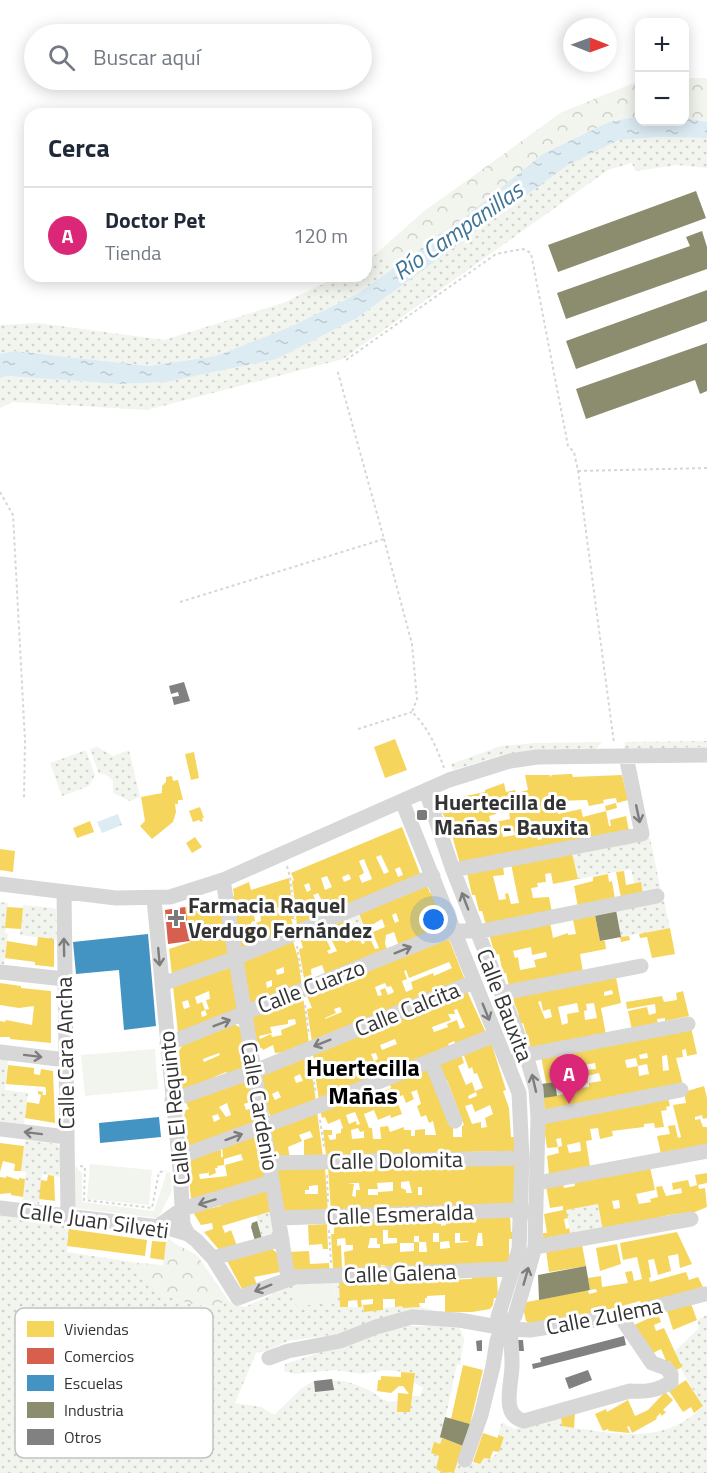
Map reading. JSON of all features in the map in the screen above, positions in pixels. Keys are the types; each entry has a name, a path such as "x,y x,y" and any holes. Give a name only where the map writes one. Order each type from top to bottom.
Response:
{"street":[{"path":"0,884 116,898 170,897 223,880 468,773 510,761 537,757 707,754"},
{"path":"453,870 642,834 626,756"},
{"name":"Calle Bauxita","path":"426,790 453,870 526,1055 536,1089 537,1183 498,1317 506,1329"},
{"name":"Calle Bauxita","path":"402,801 519,1093 522,1158 535,1247 515,1316 497,1341 481,1415 465,1460"},
{"path":"414,832 424,819 437,821"},
{"path":"162,984 236,957 433,876"},
{"name":"Calle Cardenio","path":"223,880 288,1278"},
{"name":"Calle Cara Ancha","path":"64,892 68,1215"},
{"name":"Calle Cuarzo","path":"167,1044 450,931 477,931 657,896"},
{"name":"Calle El Requinto","path":"154,899 176,1163 183,1224 188,1234"},
{"path":"502,993 641,966"},
{"path":"0,972 64,979"},
{"name":"Calle Calcita","path":"172,1100 254,1071 474,982"},
{"path":"507,1063 526,1055 688,1024"},
{"path":"176,1163 495,1035"},
{"path":"0,1052 66,1060"},
{"path":"431,1061 455,1121"},
{"path":"538,1118 681,1090"},
{"path":"0,1129 67,1137"},
{"path":"537,1183 707,1151"},
{"name":"Calle Dolomita","path":"270,1164 522,1158"},
{"path":"157,1227 182,1209 273,1182"},
{"name":"Calle Juan Silveti","path":"0,1208 157,1227 188,1234"},
{"name":"Calle Esmeralda","path":"279,1218 529,1212"},
{"path":"535,1247 692,1219"},
{"path":"188,1234 213,1258 238,1298 288,1278"},
{"path":"213,1258 282,1239"},
{"name":"Calle Galena","path":"288,1278 513,1269"},
{"name":"Calle Zulema","path":"269,1358 288,1351 340,1341 397,1320 412,1317 459,1320 506,1329 531,1330 622,1322 705,1294"},
{"path":"506,1329 514,1364 509,1394 511,1411 516,1419 524,1421 630,1391 647,1393 671,1382 671,1374 666,1368 652,1363 622,1322"}],"path":[{"path":"346,360 496,254 523,249 531,253 568,446 574,452 578,471 613,735"},
{"path":"337,369 412,644 417,699 412,712"},
{"path":"578,471 707,468"},
{"path":"0,492 13,515 25,741 24,799"},
{"path":"180,602 384,539"},
{"path":"358,729 412,712"},
{"path":"412,712 420,720 438,750 444,768"},
{"path":"293,862 286,865 290,877 296,929"},
{"path":"297,947 302,976"},
{"path":"305,1001 309,1036"},
{"path":"311,1062 317,1102"},
{"path":"319,1117 324,1150"},
{"path":"83,1166 85,1167 84,1200 152,1208 159,1172 176,1163"},
{"path":"327,1166 328,1205"},
{"path":"329,1230 331,1272"}],"green space":[{"path":"689,78 707,78 707,122 689,119"},
{"path":"635,83 635,117 609,122 465,217 393,269 378,252 423,212 562,112"},
{"path":"660,137 707,138 707,168 678,165 635,171 632,163 608,170 343,359 147,410 13,402 0,408 0,378 7,376 119,384 166,382 277,359 357,318 568,165 619,140"},
{"path":"378,252 393,269 359,293 290,327 216,356 149,366 15,351 0,354 0,325 38,323 164,340 283,303 327,282 372,282 372,258"},
{"path":"707,741 707,747 624,749 625,742"},
{"path":"602,742 596,749 535,750 502,755 453,770 451,764 501,746"},
{"path":"97,747 113,756 129,750 140,797 130,801 113,793 113,781 99,774 90,749"},
{"path":"86,750 95,775 89,786 62,796 50,763"},
{"path":"650,838 661,891 643,894 634,884 631,869 578,879 572,853"},
{"path":"664,901 670,928 621,937 616,910"},
{"path":"0,902 8,903 5,933 8,934 4,964 0,964"},
{"path":"23,905 56,910 57,940 20,935"},
{"path":"358,911 367,934 354,939 345,916"},
{"path":"155,1049 158,1089 85,1096 81,1055"},
{"path":"0,1058 8,1060 5,1090 28,1093 24,1124 0,1121"},
{"path":"25,1140 57,1144 61,1149 61,1177 42,1174 39,1205 22,1203 26,1172 21,1171"},
{"path":"90,1164 152,1170 149,1205 87,1199"},
{"path":"75,1166 82,1173 82,1202 154,1211 167,1172 170,1172 172,1190 157,1218 75,1208"},
{"path":"598,1204 603,1231 571,1236 566,1210"},
{"path":"272,1211 276,1235 262,1239 256,1215"},
{"path":"0,1214 70,1223 67,1252 132,1262 141,1276 163,1295 192,1304 213,1307 228,1300 234,1305 245,1307 294,1284 336,1303 335,1281 339,1280 341,1307 363,1307 364,1312 402,1306 403,1308 420,1307 433,1310 433,1312 339,1334 288,1341 256,1353 235,1403 261,1407 274,1415 302,1388 314,1381 315,1392 333,1390 332,1380 344,1381 391,1402 411,1396 420,1396 423,1388 413,1382 414,1373 386,1370 361,1374 335,1370 294,1374 284,1371 285,1364 400,1326 459,1326 464,1339 460,1365 457,1364 440,1444 434,1442 431,1453 439,1456 436,1469 443,1473 0,1473"},
{"path":"167,1236 174,1243 197,1255 228,1300 213,1307 192,1304 163,1295 141,1276 132,1262 163,1265"},
{"path":"335,1281 336,1303 296,1306 294,1284"},
{"path":"707,1315 707,1473 443,1473 457,1463 480,1464 484,1458 490,1459 499,1452 504,1437 498,1435 502,1422 514,1429 561,1417 562,1426 618,1434 637,1434 671,1427 688,1419 703,1406 684,1375 674,1352 699,1328 697,1320"}],"water":[{"name":"Río Campanillas","path":"635,117 635,126 689,126 689,119 707,122 707,138 660,137 619,140 568,165 357,318 277,359 166,382 119,384 7,376 0,378 0,354 15,351 149,366 216,356 290,327 359,293 465,217 543,154 609,122"},
{"path":"118,814 122,825 102,833 97,822"}],"building: Viviendas":[{"path":"395,739 407,770 385,778 374,747"},
{"path":"194,752 199,778 191,780 185,754"},
{"path":"572,774 573,777 622,775 628,800 617,803 616,798 608,799 603,800 604,803 589,806 587,800 556,801 557,806 565,804 566,810 558,811 558,814 581,809 583,817 606,811 609,826 611,826 610,820 626,816 629,831 460,864 450,828 442,812 467,806 465,796 485,792 485,790 504,783 506,792 515,790 516,793 528,790 525,775 550,775 550,777","holes":["501,807 502,813 509,812 510,819 491,823 489,816 496,814 495,808","534,823 536,831 525,833 523,825","508,827 509,832 514,831 515,835 503,837 501,829","565,827 566,835 559,836 557,828","541,831 542,839 538,840 536,832"]},
{"path":"172,776 173,781 178,780 183,800 178,800 178,804 175,804 176,812 173,822 152,839 140,826 145,821 141,797 162,793 166,777"},
{"path":"616,803 617,808 606,811 605,806"},
{"path":"200,807 203,821 193,822 189,811"},
{"path":"90,821 94,832 77,838 73,828"},
{"path":"402,827 421,876 297,927 296,916 299,915 297,909 299,908 297,901 295,902 292,881 294,880 291,873","holes":["381,855 389,872 384,874 376,857","364,859 372,879 362,883 359,876 364,873 359,861","400,867 403,875 398,877 395,869","349,874 351,879 344,882 342,877","327,876 332,887 325,890 321,878","309,883 311,890 307,892 304,885","318,893 321,899 317,903 313,895"]},
{"path":"195,837 202,847 192,853 186,843"},
{"path":"0,849 15,851 13,872 0,870"},
{"path":"572,853 578,879 553,884 551,873 545,874 546,882 537,883 538,887 531,888 533,898 549,897 552,912 486,925 475,895 472,895 467,873 503,866 504,875 493,876 499,900 506,899 505,894 508,893 511,904 519,903 511,864"},
{"path":"624,871 626,885 641,882 643,894 621,898 616,872"},
{"path":"608,874 609,882 612,881 615,899 578,907 574,886 593,881 593,877"},
{"path":"289,878 294,919 291,919 294,928 263,941 256,923 261,921 259,908 253,910 255,921 251,922 254,944 242,948 238,947 231,900 234,895 233,889 249,882 251,890","holes":["288,897 289,904 283,906 281,898","282,906 285,913 279,915 277,908"]},
{"path":"426,883 430,893 432,892 444,928 399,946 394,932 386,935 385,944 388,951 326,976 322,965 311,969 312,982 305,984 299,949 303,948 300,938 345,916 351,931 342,935 346,943 350,941 347,935 352,933 354,939 359,938 362,944 365,943 362,936 367,934 358,911","holes":["396,913 399,921 395,923 392,915","382,919 385,927 373,932 370,926","374,936 379,948 375,949 370,938","331,939 337,951 329,954 327,951 331,949 327,941"]},
{"path":"203,902 204,909 224,906 231,955 172,975 169,949 190,942 185,907"},
{"path":"7,907 23,908 21,929 5,928"},
{"path":"595,915 600,941 605,941 606,949 580,954 583,972 509,986 506,973 503,974 499,954 495,955 489,934 550,922 553,938 568,933 568,935 576,934 573,920","holes":["531,947 532,955 546,952 547,957 534,960 536,967 520,970 518,957 515,958 513,951"]},
{"path":"670,928 675,954 652,958 647,937 640,938 639,934"},
{"path":"629,936 630,940 621,942 620,937"},
{"path":"38,937 54,939 54,967 5,958 7,941 37,946"},
{"path":"448,937 465,980 312,1042 307,1009 312,1008 306,994","holes":["449,962 452,968 411,982 413,989 406,992 402,981 407,979 404,971 406,970 409,978","385,983 387,987 391,986 394,992 388,995 385,988 380,990 382,995 378,996 375,987","340,1007 342,1012 325,1019 336,1013 334,1009"]},
{"path":"293,941 302,986 250,1005 240,958","holes":["284,967 284,973 277,975 276,970","272,980 272,986 267,988 266,982"]},
{"path":"232,967 239,1008 178,1033 173,986","holes":["209,991 210,999 206,1000 209,1009 205,1010 202,1002 197,1004 195,997","188,1000 190,1007 184,1009 182,1002","205,1010 207,1015 202,1017 201,1012"]},
{"path":"616,977 621,1003 601,1008 606,1035 531,1049 523,1023 520,1024 517,1016 519,1015 512,997","holes":["612,990 613,994 604,996 604,992","541,1001 543,1011 550,1009 552,1017 545,1019 538,1002","577,1003 579,1012 567,1014 568,1023 562,1025 558,1007","594,1003 597,1018 585,1020 586,1004"]},
{"path":"0,983 51,991 51,1043 0,1037 0,1021 32,1025 34,1006 19,1008 0,1005"},
{"path":"467,991 486,1033 456,1045 454,1041 448,1044 449,1046 319,1100 314,1068 317,1067 312,1053","holes":["457,1009 465,1027 460,1029 457,1020 447,1024 448,1027 434,1032 432,1027 451,1020 448,1014 455,1014 454,1010","395,1039 397,1044 382,1050 380,1045","376,1053 378,1059 374,1061 371,1054","356,1060 359,1068 352,1071 349,1063","340,1067 344,1075 336,1078 333,1070"]},
{"path":"683,991 689,1016 665,1021 665,1018 657,1019 658,1025 632,1030 628,1011 647,1007 649,1015 656,1013 655,1004 627,1009 626,1002 662,996 664,1002 677,1000 676,993"},
{"path":"303,996 309,1043 288,1052 275,1053 273,1045 263,1050 262,1048 255,1049 249,1015 287,1004","holes":["295,1019 296,1024 281,1030 282,1035 272,1037 271,1034 260,1039 259,1036 272,1033 270,1027 288,1024 288,1020"]},
{"path":"234,1024 241,1028 248,1066 227,1074 226,1072 182,1091 179,1051 183,1044","holes":["219,1053 220,1055 204,1062 203,1059"]},
{"path":"691,1027 697,1054 687,1056 686,1049 682,1050 683,1057 676,1058 683,1085 545,1111 543,1098 570,1093 567,1071 556,1073 557,1082 546,1083 541,1056","holes":["647,1053 648,1058 640,1059 639,1055","667,1055 669,1070 663,1071 662,1056","636,1058 638,1066 627,1068 625,1060","595,1063 596,1069 585,1070 584,1065","647,1064 649,1074 639,1076 638,1066","599,1073 601,1081 589,1083 589,1087 580,1088 579,1084 588,1083 587,1076"]},
{"path":"491,1042 506,1090 503,1091 509,1108 511,1137 515,1137 515,1151 326,1155 323,1130 332,1130 332,1135 328,1135 330,1140 336,1139 336,1134 341,1133 343,1128 340,1119 328,1124 325,1117 322,1118 320,1110 373,1090 375,1095 391,1088 389,1082 428,1067 453,1126 453,1137 462,1137 462,1126 464,1125 447,1080 444,1081 437,1063 461,1054 464,1063 458,1066 466,1085 472,1082 475,1091 483,1088 477,1073 474,1074 472,1067 469,1069 463,1053","holes":["417,1090 421,1104 417,1106 421,1117 426,1115 429,1123 433,1121 436,1135 425,1135 425,1129 415,1130 415,1136 411,1136 411,1130 404,1130 404,1127 390,1132 388,1126 380,1127 381,1139 373,1139 372,1128 369,1128 364,1114 374,1110 378,1120 390,1115 391,1118 402,1114 396,1098 403,1095 406,1103 414,1099 411,1092","476,1092 477,1096 469,1099 468,1096","472,1104 475,1112 490,1105 493,1114 485,1118 487,1127 481,1128 481,1122 472,1124 465,1106","355,1112 360,1124 357,1125 356,1121 349,1124 346,1115","358,1128 360,1132 364,1131 364,1138 352,1139 351,1130"]},
{"path":"309,1055 316,1101 271,1118 262,1094 259,1077","holes":["300,1074 303,1081 296,1083 294,1077","278,1091 281,1097 275,1100 272,1094"]},
{"path":"8,1065 34,1068 34,1074 40,1075 41,1069 53,1071 55,1123 25,1118 27,1102 39,1104 41,1095 38,1091 46,1095 46,1090 45,1087 6,1084"},
{"path":"247,1078 255,1100 244,1104 246,1110 252,1108 258,1122 188,1148 184,1111 189,1109 185,1101","holes":["227,1103 231,1115 226,1117 219,1107","218,1114 220,1119 214,1122 212,1116"]},
{"path":"704,1086 707,1098 707,1118 703,1119 702,1115 695,1117 695,1120 700,1119 703,1127 707,1127 707,1146 661,1154 657,1136 670,1134 668,1126 675,1125 678,1138 681,1137 673,1105 686,1103 684,1092"},
{"path":"668,1098 670,1106 666,1107 667,1110 661,1111 664,1127 655,1128 654,1123 644,1124 644,1127 612,1131 613,1136 600,1139 598,1128 590,1129 592,1140 586,1141 590,1167 549,1175 547,1156 559,1153 558,1147 547,1148 543,1122","holes":["561,1138 562,1146 558,1147 556,1139","580,1142 581,1151 569,1153 567,1145"]},
{"path":"317,1111 323,1157 304,1158 304,1140 313,1137 310,1131 299,1135 302,1141 288,1147 290,1158 273,1158 268,1130"},
{"path":"258,1135 266,1177 191,1199 187,1159 206,1152 221,1150 221,1157 223,1157 222,1147","holes":["241,1154 243,1160 225,1165 227,1176 200,1179 199,1174 208,1173 208,1170 209,1176 216,1173 215,1168 224,1165 224,1159"]},
{"path":"0,1143 24,1146 21,1171 14,1171 15,1164 3,1161 0,1172"},
{"path":"516,1163 516,1206 331,1212 328,1167","holes":["409,1181 412,1193 406,1193 406,1190 401,1188 401,1182","393,1182 393,1191 368,1195 368,1189 378,1189 377,1183","347,1183 359,1183 360,1190 356,1190 356,1197 352,1196 354,1184","418,1187 422,1187 422,1195 418,1195"]},
{"path":"325,1167 328,1213 282,1214 275,1171 279,1168","holes":["318,1185 318,1194 305,1194 305,1190 309,1190 309,1186"]},
{"path":"650,1167 655,1190 636,1194 639,1204 651,1202 650,1199 658,1197 656,1187 662,1186 666,1196 682,1193 681,1188 673,1190 672,1183 688,1180 690,1187 697,1185 695,1175 707,1173 707,1183 698,1185 699,1189 705,1188 707,1207 695,1212 669,1215 603,1231 598,1204 566,1210 568,1218 564,1219 566,1229 569,1228 571,1236 543,1242 543,1233 547,1233 544,1214 563,1210 563,1206 550,1208 546,1186 563,1183 564,1188 575,1186 574,1181","holes":["619,1200 620,1208 614,1209 612,1201"]},
{"path":"48,1175 54,1176 55,1201 39,1199 41,1180 47,1181"},
{"path":"6,1176 19,1180 19,1178 25,1179 23,1197 11,1195 11,1193 0,1194 0,1177 6,1178"},
{"path":"268,1189 272,1211 222,1226 225,1233 231,1230 237,1246 220,1251 204,1232 213,1229 212,1223 201,1225 193,1212 221,1206 221,1203"},
{"path":"510,1215 511,1232 514,1232 514,1239 509,1239 509,1263 400,1267 400,1264 393,1265 393,1267 381,1265 381,1268 345,1269 344,1252 353,1250 353,1245 346,1245 345,1238 337,1239 337,1246 341,1245 342,1269 333,1269 331,1234 334,1234 334,1222 441,1218 441,1226 446,1225 446,1217","holes":["383,1230 388,1230 388,1238 397,1238 397,1243 383,1244","433,1233 439,1233 439,1242 433,1242","455,1233 460,1233 460,1241 469,1242 455,1243","478,1233 482,1233 483,1246 476,1246","414,1236 419,1236 419,1242 414,1242","370,1238 377,1238 380,1248 368,1248","449,1241 450,1248 440,1249 440,1242","419,1242 426,1242 427,1252 419,1252","400,1243 414,1243 414,1251 400,1252"]},
{"path":"327,1224 328,1249 323,1249 322,1244 309,1245 308,1225"},
{"path":"69,1229 147,1240 145,1256 67,1246"},
{"path":"677,1232 692,1264 680,1268 678,1254 668,1256 671,1271 658,1275 654,1259 648,1260 650,1282 686,1272 689,1280 698,1277 703,1287 642,1304 640,1301 543,1322 529,1323 526,1321 522,1303 588,1290 589,1294 597,1292 596,1289 590,1290 588,1278 601,1276 602,1287 628,1283 625,1272 632,1271 634,1281 642,1279 637,1257 623,1260 620,1243"},
{"path":"152,1241 166,1242 164,1260 150,1258"},
{"path":"617,1244 621,1264 600,1271 596,1248"},
{"path":"582,1245 586,1266 549,1272 546,1251"},
{"path":"271,1248 277,1253 280,1272 254,1277 257,1285 242,1289 226,1259"},
{"path":"309,1251 310,1264 329,1263 330,1272 290,1273 289,1252"},
{"path":"472,1275 497,1275 498,1298 494,1298 490,1309 445,1312 445,1295 427,1296 425,1303 419,1303 420,1307 395,1307 395,1299 383,1299 383,1310 364,1312 363,1305 373,1304 373,1299 361,1300 362,1307 358,1307 357,1300 348,1301 348,1307 340,1307 339,1280 419,1278 419,1281 427,1281 427,1278 444,1277 444,1280 472,1279"},
{"path":"690,1301 697,1320 673,1330 667,1311"},
{"path":"658,1314 661,1322 654,1325 656,1331 664,1328 682,1367 675,1371 670,1361 667,1363 661,1349 649,1355 632,1326"},
{"path":"463,1365 483,1370 470,1424 451,1419"},
{"path":"401,1372 415,1373 410,1412 397,1412 398,1393 409,1394 403,1386 399,1386 391,1393 377,1391 378,1380 381,1380 381,1376 401,1377"},
{"path":"686,1380 703,1406 694,1413 691,1407 683,1412 669,1391"},
{"path":"665,1392 673,1400 663,1410 666,1412 662,1416 660,1413 657,1419 632,1433 629,1426 627,1427 630,1433 608,1429 603,1431 595,1414 606,1409 607,1412 628,1400 635,1416 648,1410"},
{"path":"575,1412 574,1428 562,1426 561,1417"},
{"path":"483,1433 498,1438 498,1435 504,1437 499,1452 493,1451 490,1459 484,1458 480,1464 473,1462"},
{"path":"442,1438 463,1446 454,1472 443,1473 436,1469 439,1456 431,1453 434,1442 440,1444"}],"building: Comercios":[{"path":"185,907 190,941 168,944 165,910"}],"building: Escuelas":[{"path":"148,934 156,1026 124,1030 119,970 76,974 73,942"},
{"path":"159,1117 161,1137 100,1143 99,1123"}],"building: Industria":[{"path":"696,191 706,218 558,272 548,245"},
{"path":"702,231 707,247 707,269 566,319 557,293 690,246 686,237"},
{"path":"707,290 707,321 576,369 566,341"},
{"path":"707,343 707,391 700,394 695,380 586,419 576,389"},
{"path":"616,910 621,937 600,941 595,915"},
{"path":"568,1079 570,1093 565,1094 564,1090 560,1091 558,1081"},
{"path":"555,1082 557,1096 543,1098 541,1084"},
{"path":"257,1221 262,1239 255,1241 251,1227 252,1223"},
{"path":"586,1266 590,1290 539,1300 538,1275"},
{"path":"445,1417 470,1424 463,1446 440,1437"}],"building: Otros":[{"path":"184,682 190,701 174,705 172,697 179,696 178,692 171,694 169,686"},
{"path":"624,1336 626,1345 533,1369 532,1364 541,1362 540,1358"},
{"path":"482,1340 482,1351 477,1351 476,1341"},
{"path":"516,1340 523,1340 524,1351 517,1351"},
{"path":"588,1370 592,1380 569,1389 565,1378"},
{"path":"332,1379 334,1390 315,1392 314,1381"}],"place":[{"name":"Huertecilla de Mañas - Bauxita","path":"422,815"},
{"name":"Farmacia Raquel Verdugo Fernández","path":"176,918"},
{"name":"Doctor Pet","path":"569,1104"}],"district":[{"name":"Huertecilla Mañas","path":"363,1082"}]}
